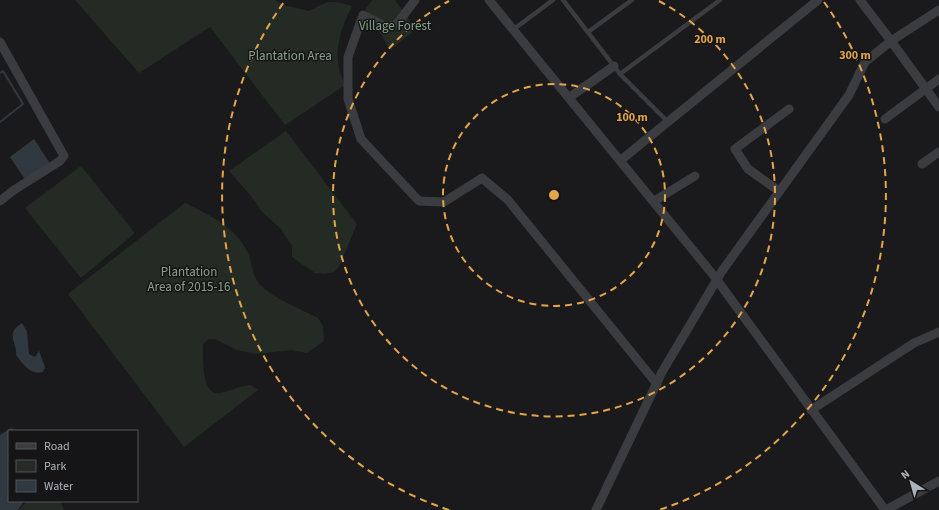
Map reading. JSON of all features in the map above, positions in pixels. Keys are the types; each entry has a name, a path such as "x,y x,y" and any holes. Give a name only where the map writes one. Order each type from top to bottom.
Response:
{"street":[{"path":"415,0 397,24 386,27 362,15 348,56 348,99 361,139 419,201 444,202 482,178 508,200 657,384"},
{"path":"489,0 621,160 717,280 811,410 886,510 939,481"},
{"path":"621,160 818,0"},
{"path":"860,0 939,107"},
{"path":"596,510 657,384 739,245 849,95 865,62 891,41 939,10"},
{"path":"0,42 64,156 60,161 14,190 0,202"},
{"path":"570,98 614,66"},
{"path":"885,119 939,79"},
{"path":"779,191 748,169 735,149 789,109"},
{"path":"922,164 939,152"},
{"path":"654,201 695,176"},
{"path":"811,410 914,343 939,332"}],"lane":[{"path":"514,29 552,0"},
{"path":"562,0 620,74 668,122"},
{"path":"588,32 632,0"},
{"path":"620,74 720,0"}],"green space":[{"name":"Plantation Area","path":"75,0 275,0 284,5 309,11 329,2 352,6 343,26 338,45 338,64 345,85 285,125 210,27 139,73"},
{"name":"Village Forest","path":"372,0 395,0 416,29 390,50 365,10"},
{"path":"286,131 357,224 339,267 334,272 325,274 315,273 292,257 292,246 281,229 261,211 252,197 229,171"},
{"path":"81,166 135,233 81,278 25,208"},
{"name":"Plantation Area of 2015-16","path":"185,203 212,217 237,236 248,253 254,275 258,282 277,298 318,318 323,326 324,341 307,353 291,350 255,354 237,350 215,339 209,339 203,344 203,365 208,387 212,392 221,393 250,385 258,390 184,447 68,294"},
{"path":"26,502 60,502 64,510 19,510"}],"water":[{"path":"34,139 51,165 26,181 10,157"},
{"path":"22,323 27,332 29,354 35,357 39,351 45,367 43,372 35,372 27,368 16,355 13,335 17,327"},
{"path":"11,428 15,430 8,430 8,502 23,502 18,510 0,510 0,435"}],"waterway":[{"path":"0,73 3,71 23,104 0,122"}]}
